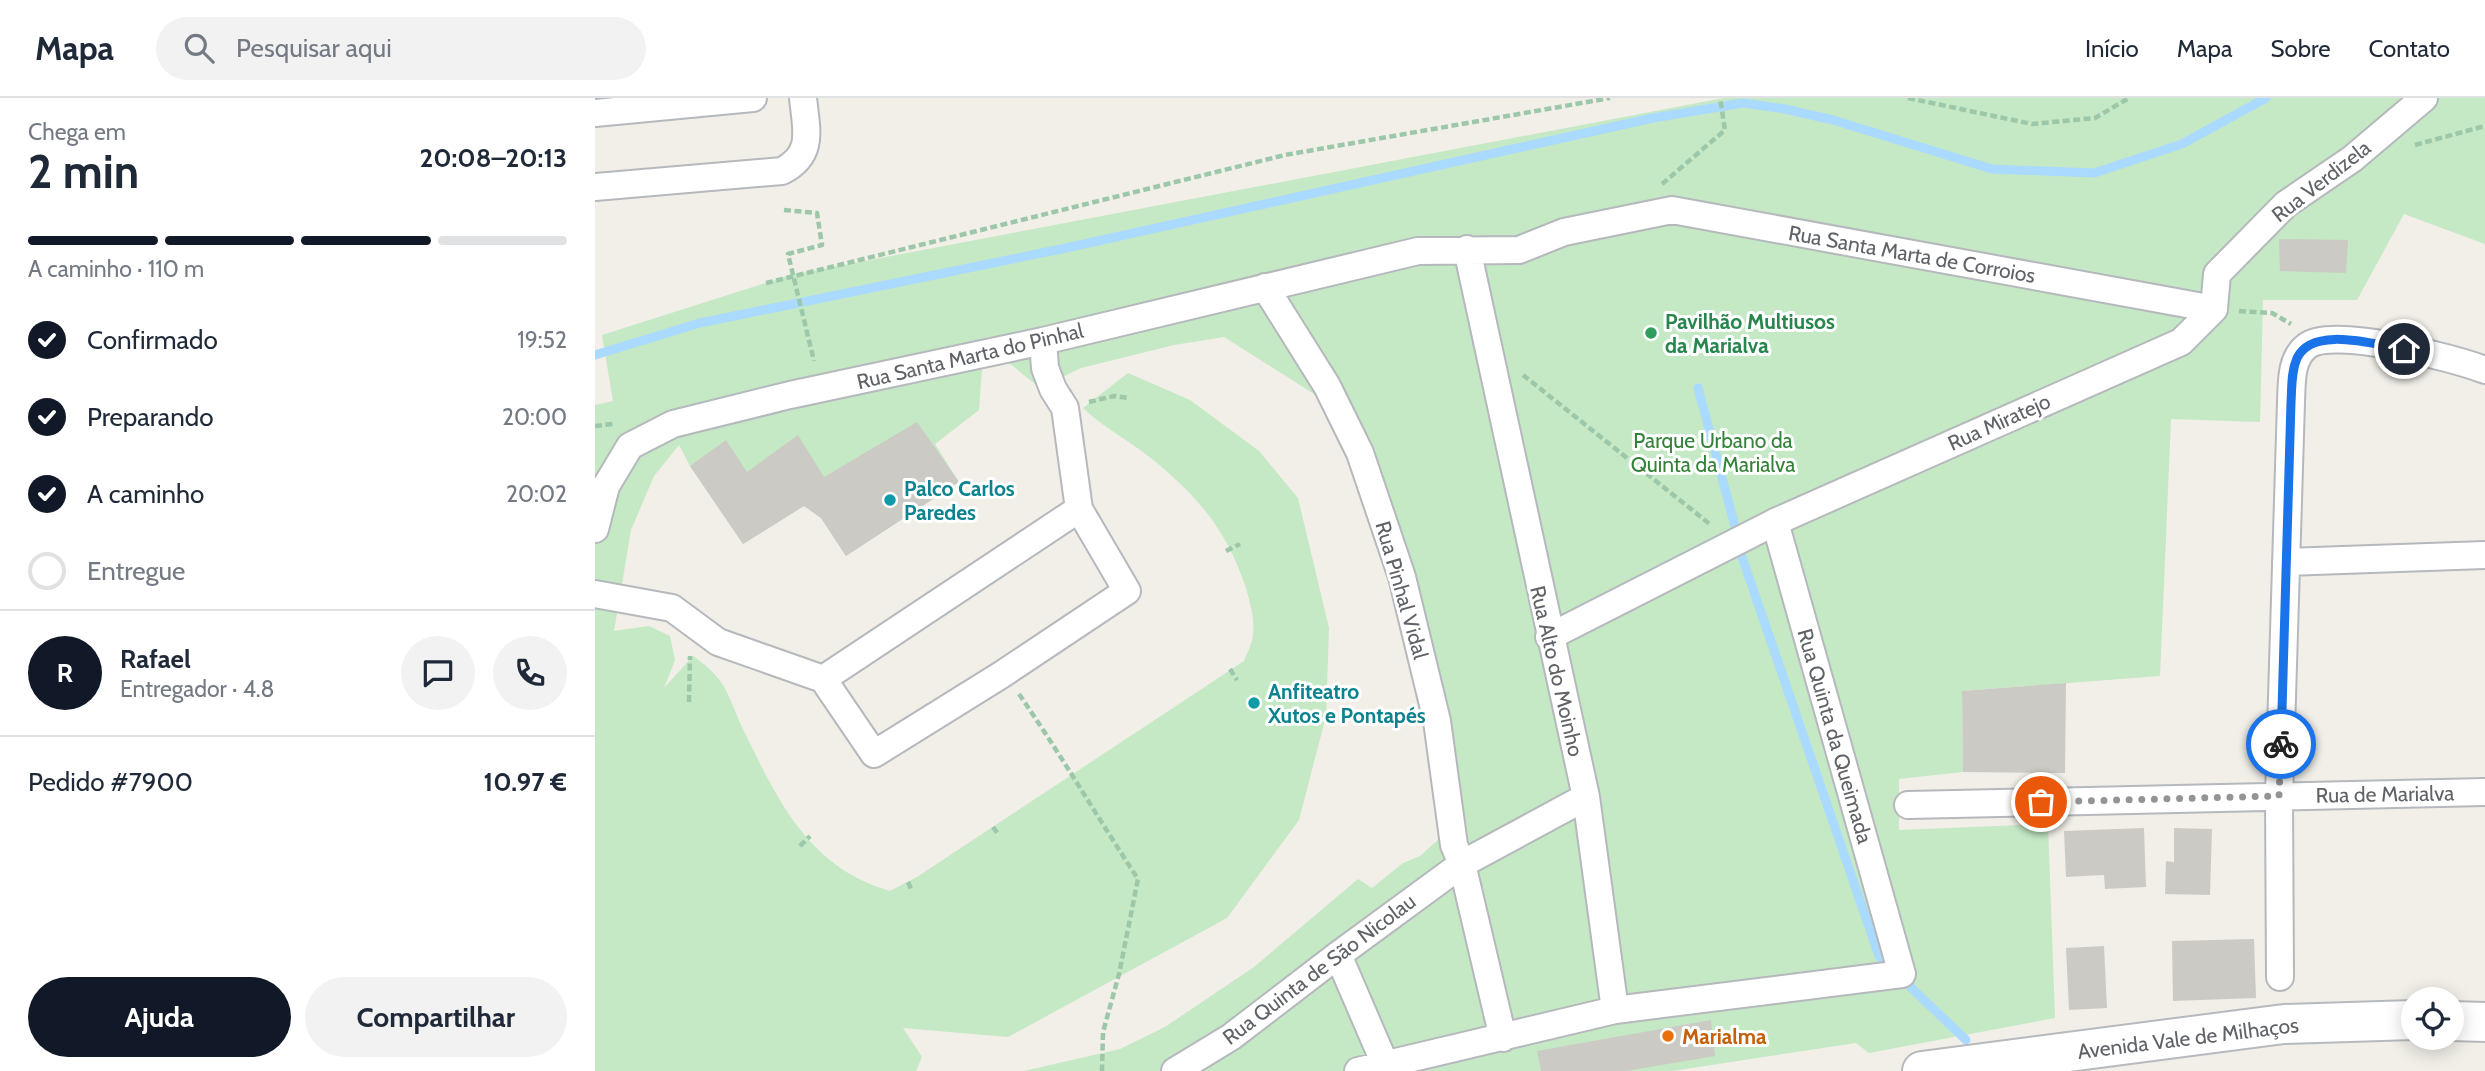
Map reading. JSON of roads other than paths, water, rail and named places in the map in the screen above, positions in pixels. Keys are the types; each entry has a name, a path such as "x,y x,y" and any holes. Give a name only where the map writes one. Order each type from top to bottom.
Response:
{"street":[{"path":"595,113 753,98"},
{"path":"595,187 782,171 797,161 806,148 803,98"},
{"name":"Rua Verdizela","path":"2214,309 2217,274 2276,214 2286,204 2352,159 2424,98"},
{"name":"Rua Santa Marta de Corroios","path":"1467,249 1519,250 1565,233 1672,210 2214,309"},
{"name":"Rua Santa Marta do Pinhal","path":"595,529 606,486 630,446 673,424 1043,341 1418,251 1467,249"},
{"name":"Rua Alto do Moinho","path":"1467,249 1549,637 1586,797 1615,1010"},
{"name":"Rua Pinhal Vidal","path":"1265,287 1327,386 1360,453 1402,577 1437,722 1458,854 1503,1038"},
{"name":"Rua Miratejo","path":"1549,637 1753,533 2181,342 2214,309"},
{"path":"2280,977 2279,796 2293,374 2301,351 2317,340 2330,339 2429,352 2485,370"},
{"path":"595,594 672,608 718,642 823,679 874,754 1005,673 1127,591 1079,509 1065,408 1053,389 1045,368 1043,341"},
{"path":"823,679 1079,509"},
{"name":"Rua Quinta da Queimada","path":"1615,1010 1892,975 1753,533"},
{"path":"2287,562 2485,555"},
{"name":"Rua de Marialva","path":"1908,805 2485,792"},
{"name":"Rua Quinta de São Nicolau","path":"1175,1071 1231,1037 1338,955 1458,854 1586,797"},
{"path":"1338,955 1385,1064"},
{"path":"1358,1071 1615,1010"},
{"name":"Avenida Vale de Milhaços","path":"1922,1071 2284,1024 2401,1020"},
{"path":"2464,1021 2485,1022"}],"waterway":[{"path":"595,355 700,323 1066,248 1653,118 1743,103 1833,120 1992,169 2094,173 2182,144 2266,98"},
{"path":"1698,388 1736,530"},
{"path":"1742,557 1879,956 1891,968"},
{"path":"1901,978 1966,1040"}],"place":[{"name":"Pavilhão Multiusos da Marialva","path":"1651,333"},
{"name":"Palco Carlos Paredes","path":"890,500"},
{"name":"Anfiteatro Xutos e Pontapés","path":"1254,703"},
{"name":"Marialma","path":"1668,1036"}],"park label":[{"name":"Parque Urbano da Quinta da Marialva","path":"1713,452"}]}
